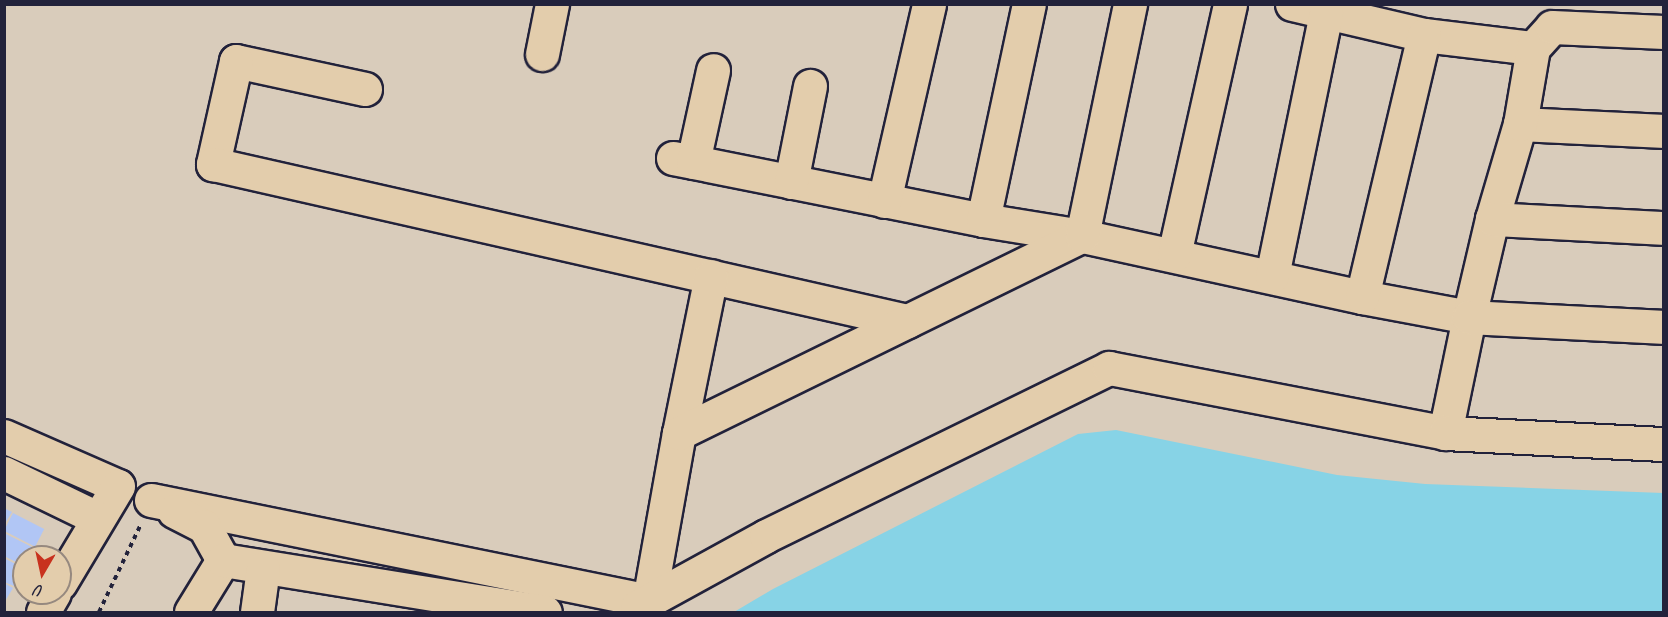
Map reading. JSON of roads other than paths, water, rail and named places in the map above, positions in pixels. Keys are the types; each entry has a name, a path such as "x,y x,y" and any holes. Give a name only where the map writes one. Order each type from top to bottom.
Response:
{"street":[{"path":"542,54 552,4"},
{"path":"884,201 929,4"},
{"path":"982,220 1029,4"},
{"path":"1082,236 1130,4"},
{"path":"1174,255 1230,4"},
{"path":"1292,4 1424,35 1533,48"},
{"path":"1272,276 1326,12"},
{"path":"1445,433 1492,219 1520,124 1533,48 1552,27 1664,32"},
{"path":"1362,297 1424,35"},
{"path":"365,89 236,61 213,164 907,321"},
{"path":"713,70 683,160 982,220 1082,236 1362,297 1469,317 1664,327"},
{"path":"791,182 810,86"},
{"path":"1520,124 1664,130"},
{"path":"1492,219 1664,228"},
{"path":"680,433 1082,236"},
{"path":"638,607 680,433 711,276"},
{"path":"151,500 638,607 766,536 1109,368 1445,433 1664,444"},
{"path":"4,436 151,500 204,526 223,560"},
{"path":"4,472 97,518"},
{"path":"72,562 117,486"},
{"path":"223,560 545,612"},
{"path":"192,612 223,560"},
{"path":"257,612 263,567"}],"water":[{"path":"1116,430 1337,475 1425,484 1663,493 1663,612 734,612 773,589 1078,434"}]}
